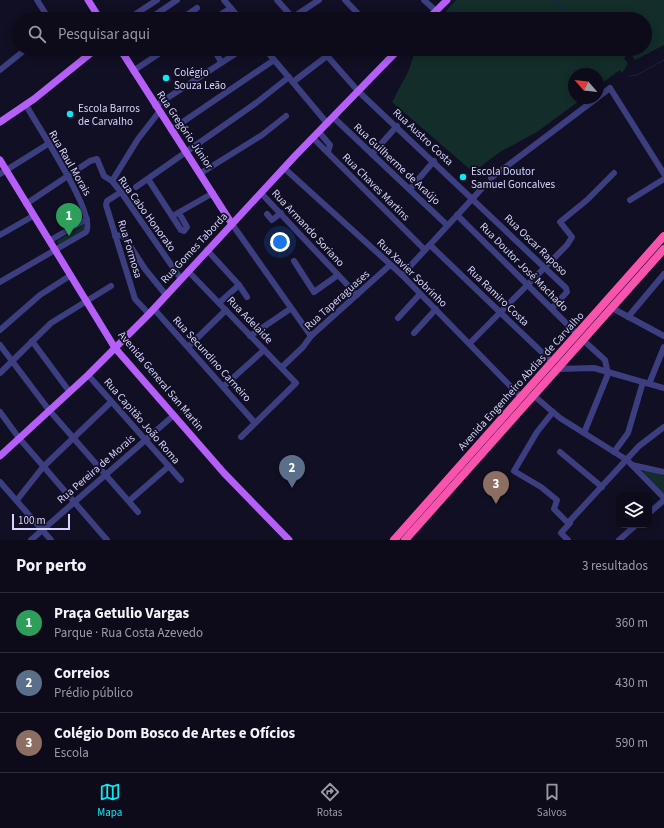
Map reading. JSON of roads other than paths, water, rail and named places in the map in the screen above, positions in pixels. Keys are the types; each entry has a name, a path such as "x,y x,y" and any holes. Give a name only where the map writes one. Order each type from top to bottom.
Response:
{"highway":[{"name":"Avenida Engenheiro Abdias de Carvalho","path":"398,539 557,369 580,337 664,236"},
{"name":"Avenida Engenheiro Abdias de Carvalho","path":"398,539 552,362 612,308 664,248"}],"main road":[{"path":"88,0 96,12"},
{"path":"436,11 447,0"},
{"path":"0,122 26,106 87,56"},
{"name":"Rua Gregório Júnior","path":"124,56 232,224"},
{"name":"Rua Gomes Taborda","path":"0,456 88,374 152,311 166,294 390,56"},
{"name":"Avenida General San Martin","path":"0,160 3,171 71,275 115,348 228,476 288,540"}],"street":[{"path":"37,0 45,12"},
{"path":"139,12 157,0"},
{"path":"159,12 177,0"},
{"path":"224,0 234,12"},
{"path":"277,0 286,12"},
{"path":"302,12 319,0"},
{"path":"345,0 356,12"},
{"path":"424,0 436,11"},
{"path":"191,12 197,8"},
{"path":"224,12 231,8"},
{"path":"0,70 17,56"},
{"path":"133,71 156,56"},
{"path":"218,56 222,62"},
{"path":"112,181 157,109 232,56"},
{"path":"271,56 327,123"},
{"path":"136,187 291,79 327,56"},
{"name":"Rua Austro Costa","path":"327,56 358,91 473,198"},
{"path":"171,130 274,60"},
{"path":"604,92 610,88 664,174"},
{"path":"491,178 588,104"},
{"name":"Rua Raul Morais","path":"26,106 69,177 85,210 87,219 88,227 86,232 55,250"},
{"path":"200,174 262,134 286,116"},
{"name":"Rua Guilherme de Araújo","path":"333,117 447,225"},
{"path":"372,154 397,126"},
{"path":"319,132 330,145 328,152"},
{"name":"Rua Chaves Martins","path":"313,138 425,250"},
{"path":"3,171 48,144"},
{"name":"Rua Cabo Honorato","path":"69,177 90,161 95,159 98,160 104,176 112,181 181,279"},
{"path":"410,189 434,161"},
{"name":"Rua Xavier Sobrinho","path":"284,168 402,275 470,342 521,396"},
{"path":"470,342 567,245 572,237 560,222 614,173"},
{"path":"26,204 69,177"},
{"path":"148,179 176,215 213,193"},
{"path":"630,200 664,179"},
{"path":"402,275 486,184"},
{"name":"Rua Formosa","path":"120,192 106,203 135,299 152,311"},
{"name":"Rua Armando Soriano","path":"261,193 357,294"},
{"name":"Rua Oscar Raposo","path":"473,198 568,290 552,308"},
{"path":"267,214 272,220 281,213"},
{"name":"Rua Doutor José Machado","path":"457,215 605,360 607,371"},
{"path":"0,235 33,216"},
{"path":"49,241 87,219"},
{"path":"232,224 290,309 311,336"},
{"path":"116,236 125,238 145,269 166,294"},
{"name":"Rua Ramiro Costa","path":"430,245 552,362"},
{"path":"0,282 55,250"},
{"path":"207,250 239,285 247,297"},
{"path":"294,262 314,292 338,275"},
{"name":"Rua Taperaguases","path":"282,367 303,348 311,336 390,265"},
{"name":"Rua Adelaide","path":"188,271 282,367 296,384 255,423"},
{"path":"628,317 664,274"},
{"path":"0,330 40,295 71,275"},
{"path":"219,303 239,285"},
{"path":"0,373 51,323 111,286"},
{"path":"398,318 420,294"},
{"path":"612,308 664,336"},
{"path":"250,336 290,309"},
{"path":"414,333 436,309"},
{"path":"188,347 226,310"},
{"name":"Rua Secundino Carneiro","path":"152,311 188,347 255,423"},
{"path":"32,341 69,391"},
{"path":"0,345 49,410 138,512"},
{"path":"614,452 628,433 646,383 664,347"},
{"path":"223,387 264,350"},
{"path":"557,369 586,368 607,371 612,374 664,388"},
{"path":"584,433 602,391 607,371"},
{"name":"Rua Capitão João Roma","path":"88,374 111,402 182,480"},
{"path":"533,396 553,412 627,460 664,499 652,510"},
{"path":"17,500 43,467 111,402"},
{"path":"0,412 43,467 107,540"},
{"path":"553,412 537,432 515,467 515,472 541,487 557,500 554,509 570,523"},
{"name":"Rua Pereira de Morais","path":"31,540 174,415"},
{"path":"241,437 255,423"},
{"path":"568,540 561,533 643,442 663,428"},
{"path":"560,452 602,487"},
{"path":"632,465 664,472"},
{"path":"128,501 169,466"},
{"path":"0,482 51,540"},
{"path":"619,540 633,528"},
{"path":"625,535 630,540"}],"waterway":[{"path":"554,0 566,12"},
{"path":"629,76 637,75 664,60"}],"place":[{"name":"Colégio Souza Leão","path":"166,78"},
{"name":"Escola Barros de Carvalho","path":"70,114"},
{"name":"Escola Doutor Samuel Goncalves","path":"463,177"},
{"name":"Praça Getulio Vargas","path":"69,236"},
{"name":"Correios","path":"292,488"},
{"name":"Colégio Dom Bosco de Artes e Ofícios","path":"496,504"}]}
